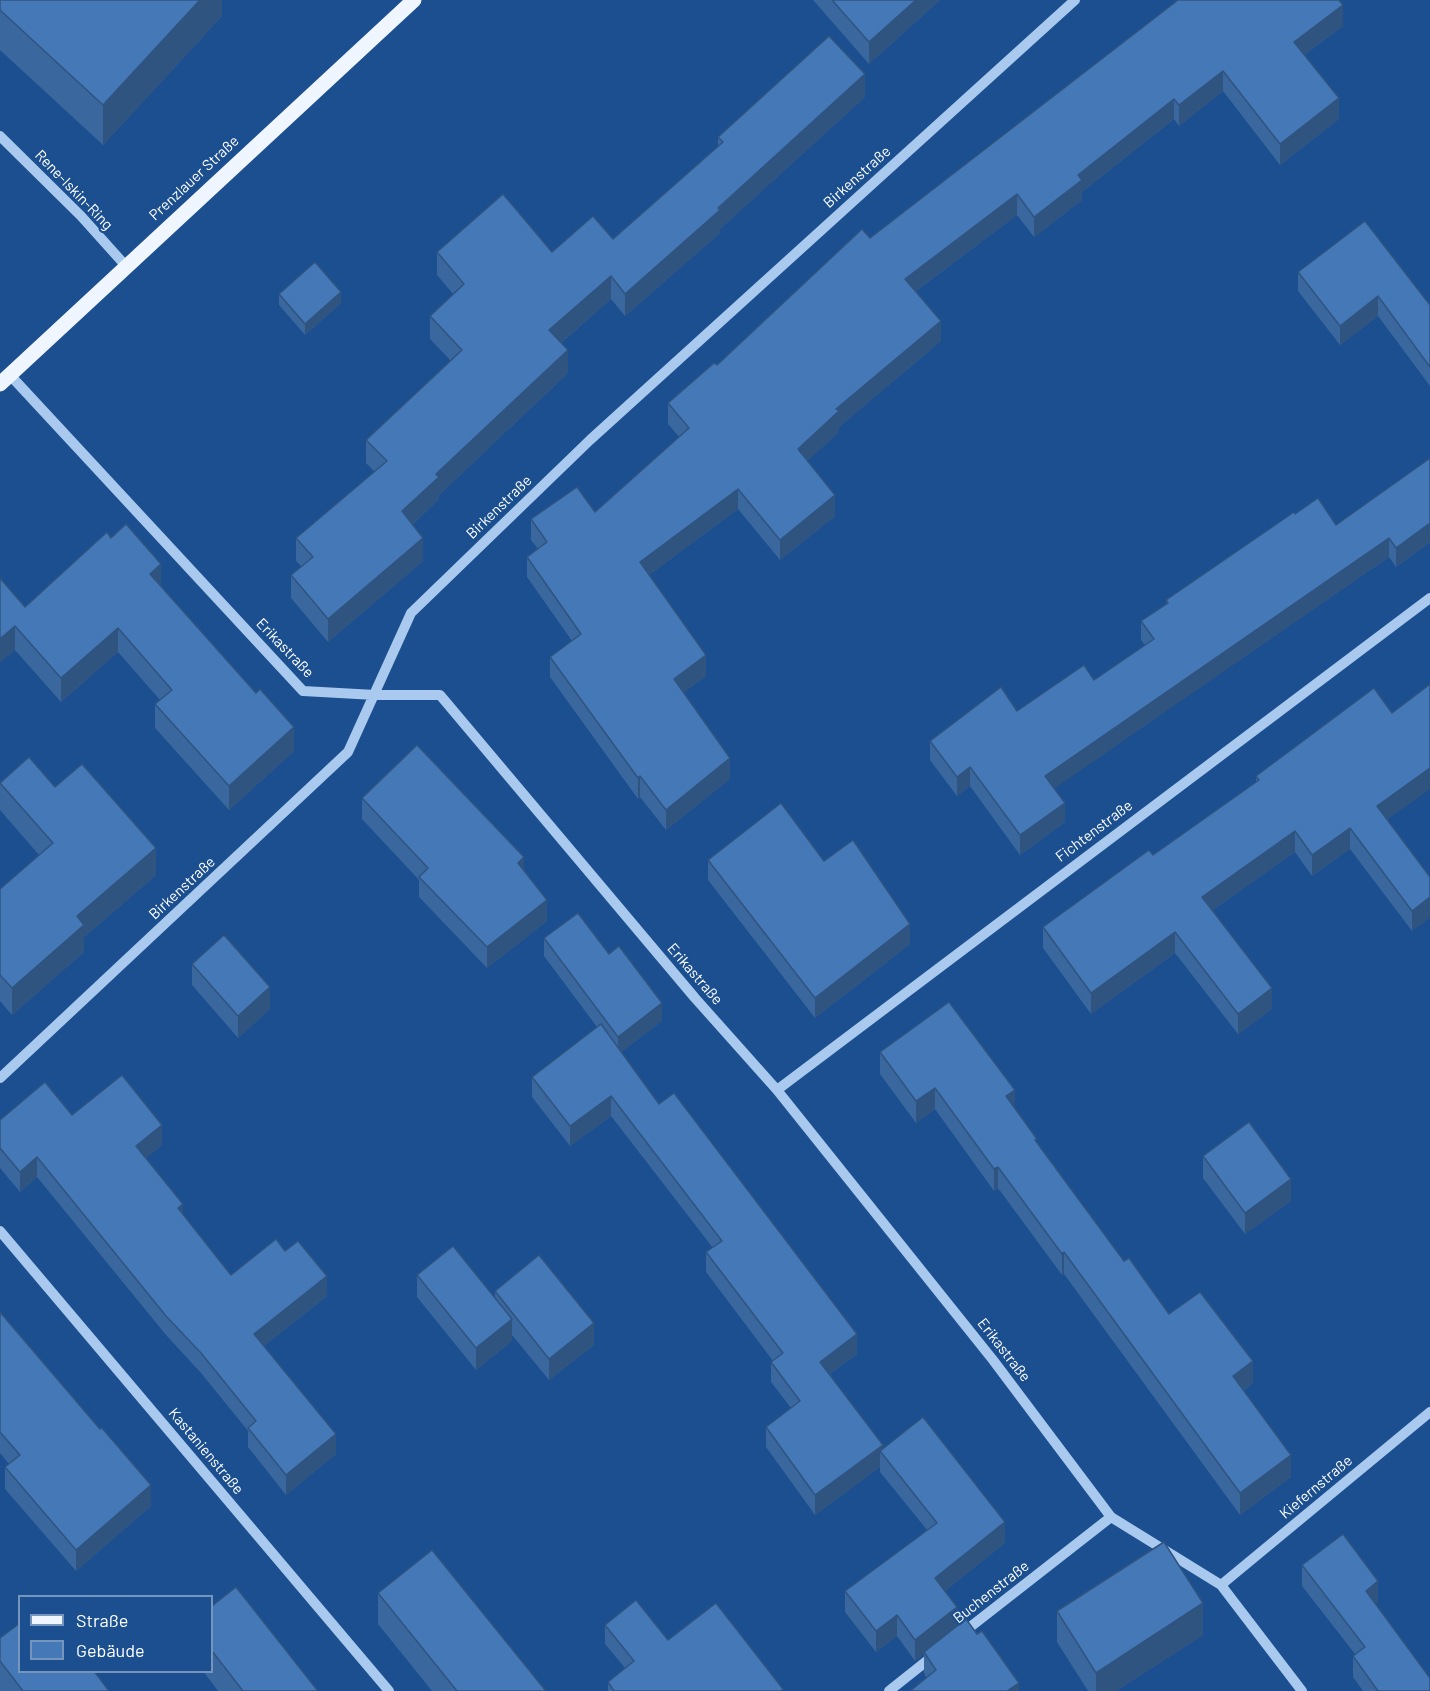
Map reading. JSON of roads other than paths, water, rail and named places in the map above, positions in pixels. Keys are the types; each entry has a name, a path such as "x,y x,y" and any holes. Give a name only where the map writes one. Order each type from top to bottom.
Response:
{"main road":[{"name":"Prenzlauer Straße","path":"5,379 414,0"}],"street":[{"name":"Birkenstraße","path":"0,1078 348,752 411,613 590,440 1075,0"},
{"name":"Rene-Iskin-Ring","path":"0,136 81,216 125,266"},
{"name":"Erikastraße","path":"5,379 303,691 375,695 440,695 695,998 777,1090 986,1350 1111,1517 1221,1585 1302,1691"},
{"name":"Fichtenstraße","path":"777,1090 1430,598"},
{"name":"Kastanienstraße","path":"0,1231 389,1691"},
{"name":"Kiefernstraße","path":"1221,1585 1430,1412"},
{"name":"Buchenstraße","path":"954,1640 1111,1517"},
{"path":"889,1691 944,1647"}]}
